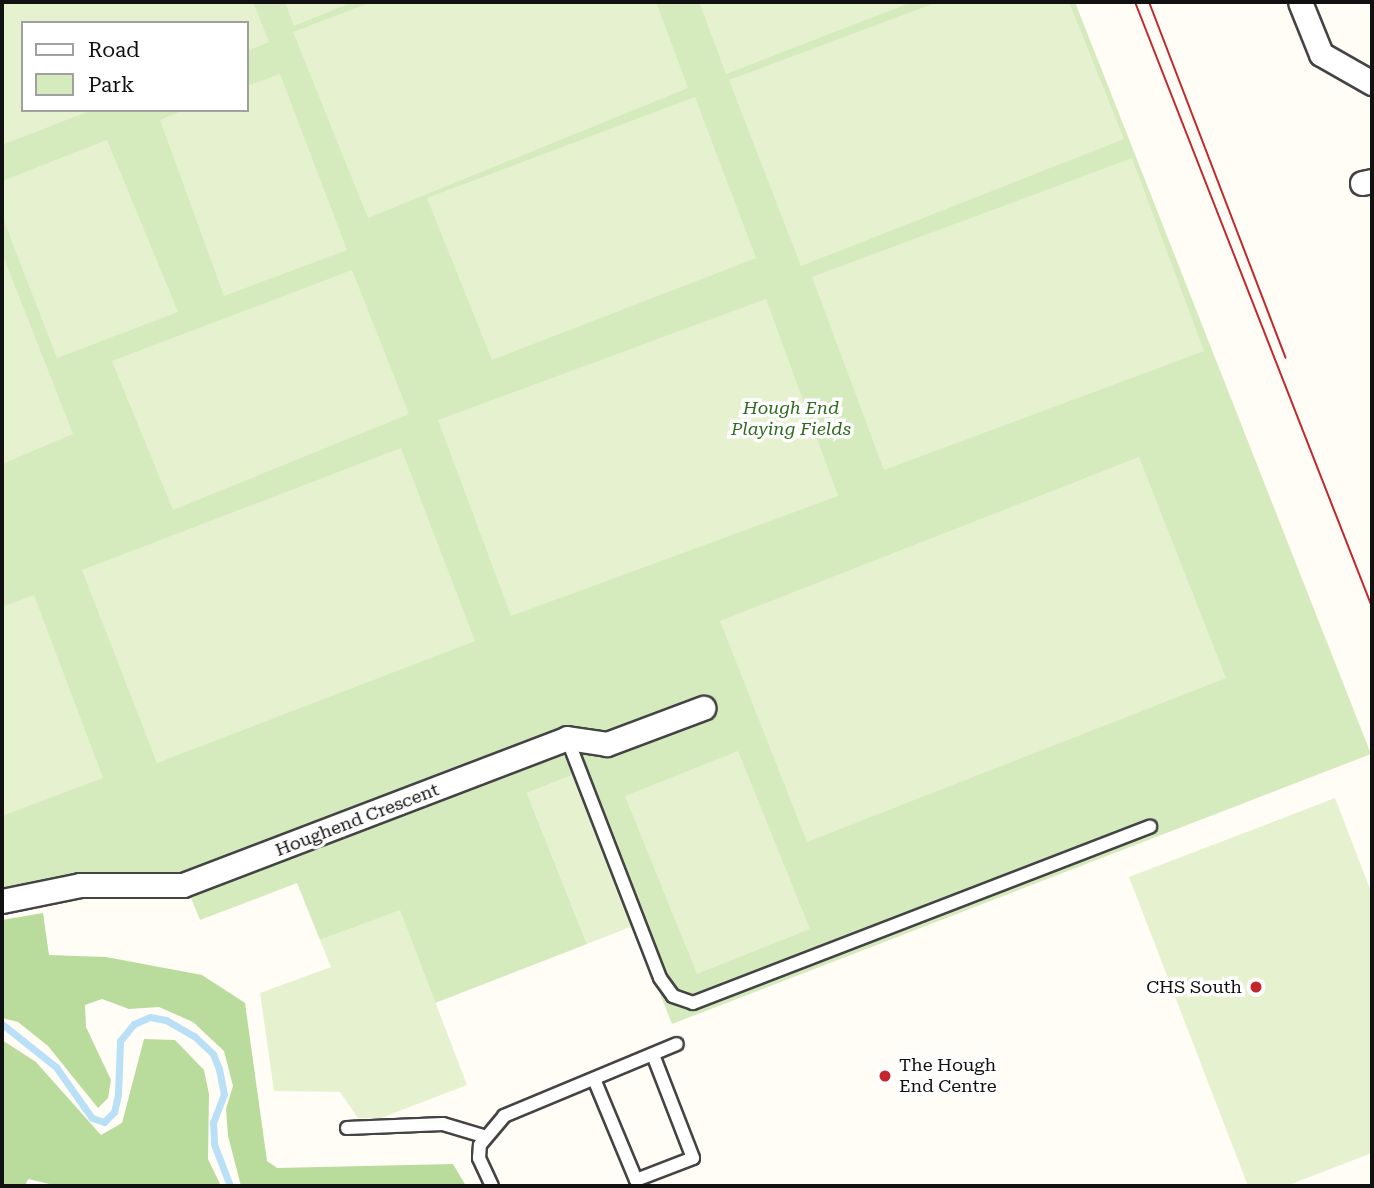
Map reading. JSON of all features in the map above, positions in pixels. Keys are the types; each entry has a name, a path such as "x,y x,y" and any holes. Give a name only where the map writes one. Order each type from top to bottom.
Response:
{"street":[{"path":"1300,2 1321,54 1372,83"},
{"name":"Houghend Crescent","path":"2,901 80,885 183,885 568,738 607,744 703,708"}],"lane":[{"path":"568,738 660,978 673,996 693,1003 1150,827"},
{"path":"492,1186 479,1158 483,1136 512,1111 677,1044"},
{"path":"594,1079 636,1181 693,1158 653,1055"},
{"path":"347,1128 443,1124 483,1136"}],"green space":[{"name":"Hough End Playing Fields","path":"2,2 1075,2 1371,754 672,1024 573,775 527,793 587,944 435,1003 400,911 320,940 297,883 200,920 191,898 84,899 2,915"},
{"path":"2,2 253,2 269,42 248,51 248,21 21,21 21,112 87,112 2,145"},
{"path":"285,2 353,2 294,26"},
{"path":"372,2 656,2 688,88 368,218 293,32"},
{"path":"699,2 912,2 726,74"},
{"path":"938,2 1069,2 1124,139 801,266 729,80"},
{"path":"280,74 347,250 224,296 160,120 179,112 248,112 248,86"},
{"path":"695,97 756,258 492,360 427,198"},
{"path":"107,140 178,312 57,358 2,216 2,181"},
{"path":"1132,158 1204,351 884,470 812,277"},
{"path":"2,253 73,434 2,464"},
{"path":"352,270 409,414 173,510 112,361"},
{"path":"766,299 838,496 511,616 438,420"},
{"path":"401,448 475,641 157,763 82,570"},
{"path":"1139,457 1226,678 807,842 720,621"},
{"path":"34,595 103,778 2,816 2,607"},
{"path":"738,751 810,929 697,974 625,796"},
{"path":"573,775 633,926 587,944 527,793"},
{"name":"CHS South","path":"1335,798 1372,894 1372,1153 1286,1186 1248,1186 1129,877"},
{"path":"400,910 467,1085 381,1118 358,1118 340,1092 274,1091 260,993 331,967 320,940"},
{"path":"43,913 49,955 106,957 202,975 245,1003 267,1161 277,1168 453,1164 466,1186 241,1186 228,1136 226,1109 233,1086 224,1051 193,1022 159,1007 129,1009 102,999 85,1005 86,1027 111,1080 108,1098 98,1108 48,1046 18,1022 2,1018 2,920"},
{"path":"144,1039 175,1040 204,1070 209,1094 208,1159 221,1186 58,1186 28,1179 25,1186 2,1186 2,1040 36,1062 101,1135 122,1123"}],"waterway":[{"path":"2,1024 56,1067 92,1118 104,1122 114,1112 118,1094 120,1041 134,1024 150,1017 166,1020 194,1036 213,1054 219,1069 224,1094 213,1122 214,1144 230,1186"}],"tram line":[{"path":"1135,2 1372,607"},
{"path":"1149,2 1286,358"}],"place":[{"name":"CHS South","path":"1256,987"},
{"name":"The Hough End Centre","path":"885,1076"}]}
